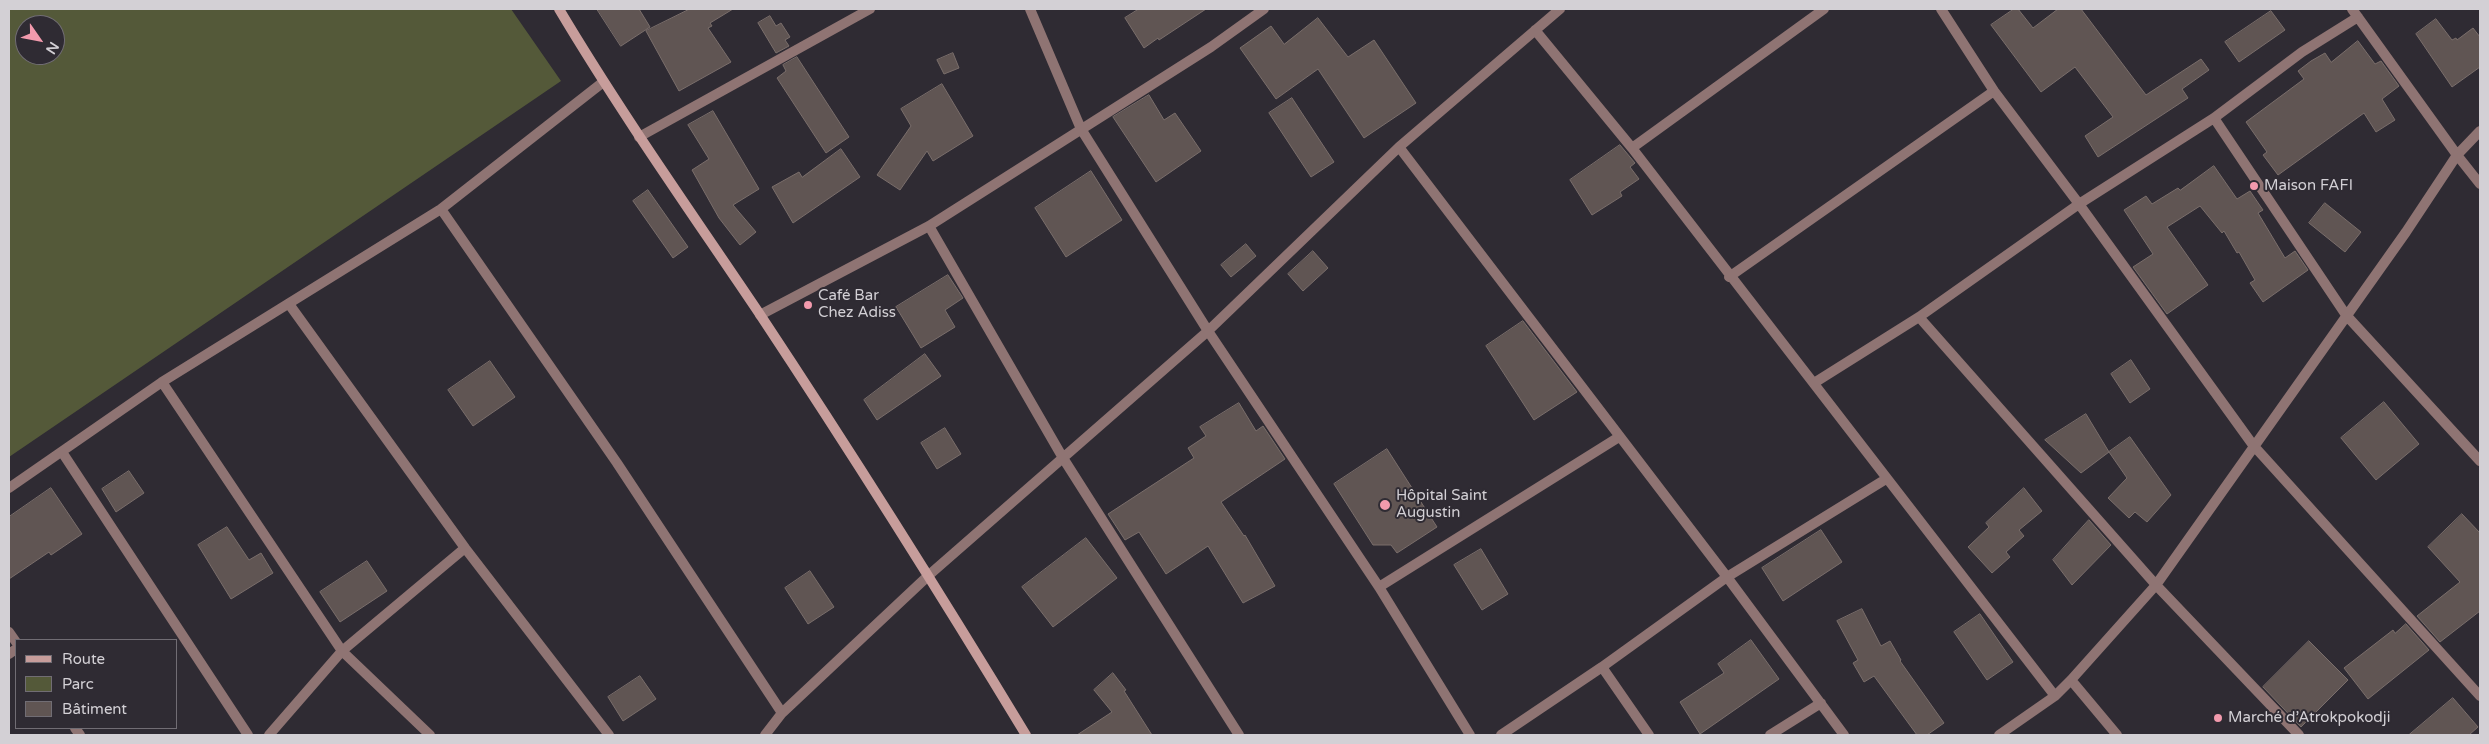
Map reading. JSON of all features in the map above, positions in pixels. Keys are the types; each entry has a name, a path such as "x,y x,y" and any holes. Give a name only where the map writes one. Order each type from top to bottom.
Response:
{"main road":[{"path":"558,9 602,83 760,315 929,575 1026,735"}],"street":[{"path":"639,137 870,9"},
{"path":"1030,9 1081,129 1208,331 1379,587 1470,735"},
{"path":"760,315 929,226 1211,48 1264,9"},
{"path":"765,735 782,713 929,575 1208,331 1399,147 1560,9"},
{"path":"1632,148 1824,9"},
{"path":"1941,9 1994,91 2079,204 2253,445 2480,696"},
{"path":"1814,383 1919,317 2079,204 2214,118 2355,13 2480,184"},
{"path":"1535,30 1632,148 1729,277 1814,383 1886,479 2055,696"},
{"path":"9,488 162,382 441,209 602,83"},
{"path":"1729,277 1994,91"},
{"path":"2214,118 2346,315 2480,461"},
{"path":"1999,735 2055,696 2156,585 2457,155 2480,131"},
{"path":"1399,147 1727,577 1844,735"},
{"path":"441,209 616,463 782,713"},
{"path":"929,226 1063,458 1239,735"},
{"path":"288,304 464,548 609,735"},
{"path":"1919,317 2156,585 2299,735"},
{"path":"162,382 342,651 430,735"},
{"path":"1379,587 1619,437"},
{"path":"62,452 248,735"},
{"path":"1501,735 1602,667 1727,577 1886,479"},
{"path":"269,735 342,651 464,548"},
{"path":"1602,667 1649,735"},
{"path":"2071,680 2117,735"},
{"path":"1770,735 1821,704"}],"green space":[{"path":"9,9 511,9 561,81 9,457"}],"building":[{"path":"597,9 639,9 650,27 621,46"},
{"path":"690,9 733,9 710,23 712,26 708,28 731,62 679,91 646,31"},
{"path":"1139,9 1206,9 1144,48 1125,18"},
{"path":"2014,9 2018,9 2033,28 2058,9 2081,9 2146,95 2201,59 2209,70 2182,89 2188,98 2098,157 2085,136 2113,117 2075,67 2041,92 1991,25"},
{"path":"2271,11 2285,30 2239,62 2225,42"},
{"path":"770,16 776,26 781,23 790,37 785,40 789,46 776,53 758,23"},
{"path":"1318,18 1348,57 1374,40 1416,103 1364,138 1318,69 1276,99 1240,48 1271,26 1284,44"},
{"path":"2436,19 2452,40 2456,38 2457,40 2473,28 2480,37 2480,67 2452,87 2416,34"},
{"path":"2358,41 2375,64 2381,61 2399,86 2382,99 2395,120 2376,132 2364,113 2278,175 2263,155 2267,152 2246,122 2304,79 2298,71 2311,61 2325,53 2331,62"},
{"path":"953,53 959,68 944,74 937,60"},
{"path":"797,57 849,137 826,153 777,78 786,71 783,65"},
{"path":"942,84 973,136 933,161 927,151 900,190 877,175 911,126 901,109"},
{"path":"1149,95 1164,120 1175,113 1201,151 1156,182 1113,117"},
{"path":"1292,98 1334,162 1311,177 1269,113"},
{"path":"713,111 759,189 733,205 756,232 740,245 719,218 692,170 709,159 688,125"},
{"path":"1620,145 1635,163 1630,167 1639,179 1620,192 1622,196 1592,215 1570,180"},
{"path":"841,149 860,177 793,223 772,187 799,172 802,177"},
{"path":"2214,166 2237,199 2250,191 2263,210 2258,213 2285,258 2295,251 2308,270 2263,302 2250,283 2255,280 2239,252 2237,253 2224,231 2222,233 2200,206 2167,227 2208,285 2167,314 2133,267 2153,254 2124,210 2146,196 2152,204 2178,188 2180,190"},
{"path":"1091,171 1122,220 1066,257 1035,208"},
{"path":"648,190 688,247 673,258 633,201"},
{"path":"2325,203 2361,232 2345,252 2309,223"},
{"path":"1246,244 1256,256 1231,277 1221,265"},
{"path":"1313,251 1328,268 1303,291 1288,274"},
{"path":"948,275 963,298 945,310 955,327 921,348 896,307"},
{"path":"1523,321 1577,392 1534,420 1486,346"},
{"path":"925,354 941,376 877,420 864,400"},
{"path":"2131,360 2150,389 2130,403 2111,374"},
{"path":"490,361 515,397 473,426 448,390"},
{"path":"2384,402 2419,444 2376,480 2341,438"},
{"path":"1239,403 1256,431 1263,426 1285,459 1221,502 1245,535 1275,586 1243,603 1208,546 1166,574 1139,532 1125,540 1108,514 1194,458 1188,448 1206,436 1200,427"},
{"path":"2086,414 2109,452 2081,473 2045,440"},
{"path":"945,428 961,454 937,469 921,443"},
{"path":"2130,437 2171,495 2147,522 2135,512 2129,518 2108,498 2127,478 2109,452"},
{"name":"Hôpital Saint Augustin","path":"1387,449 1437,527 1397,553 1391,545 1373,545 1334,484"},
{"path":"129,471 144,493 116,512 102,489"},
{"path":"51,488 82,534 51,555 49,552 9,579 9,517"},
{"path":"2024,488 2042,511 2019,530 2024,536 2006,552 2010,557 1992,573 1968,547 1989,527 1986,523"},
{"path":"2462,514 2480,533 2480,611 2440,642 2417,616 2460,582 2428,547"},
{"path":"2089,520 2111,545 2072,585 2053,560"},
{"path":"227,527 249,560 261,553 273,573 231,599 198,545"},
{"path":"1821,530 1842,562 1783,601 1762,568"},
{"path":"1086,538 1117,578 1053,627 1022,587"},
{"path":"1481,549 1508,594 1482,610 1454,565"},
{"path":"367,561 387,591 340,622 320,592"},
{"path":"810,571 834,607 808,624 785,588"},
{"path":"1862,609 1881,646 1890,641 1900,661 1944,723 1927,735 1917,735 1874,676 1864,682 1853,663 1858,660 1837,621"},
{"path":"1980,614 2013,662 1987,680 1954,632"},
{"path":"2406,624 2429,650 2368,699 2344,668 2393,630 2395,633"},
{"path":"1751,640 1779,679 1700,734 1680,702 1724,673 1718,664"},
{"path":"2309,641 2348,680 2301,727 2263,687"},
{"path":"1113,673 1126,690 1124,691 1152,735 1077,735 1112,712 1094,690"},
{"path":"640,676 656,699 623,721 608,697"},
{"path":"2453,698 2478,727 2469,735 2409,735"}],"place":[{"name":"Maison FAFI","path":"2254,186"},
{"name":"Café Bar Chez Adiss","path":"808,305"},
{"name":"Hôpital Saint Augustin","path":"1385,505"},
{"name":"Marché d’Atrokpokodji","path":"2218,718"}]}
